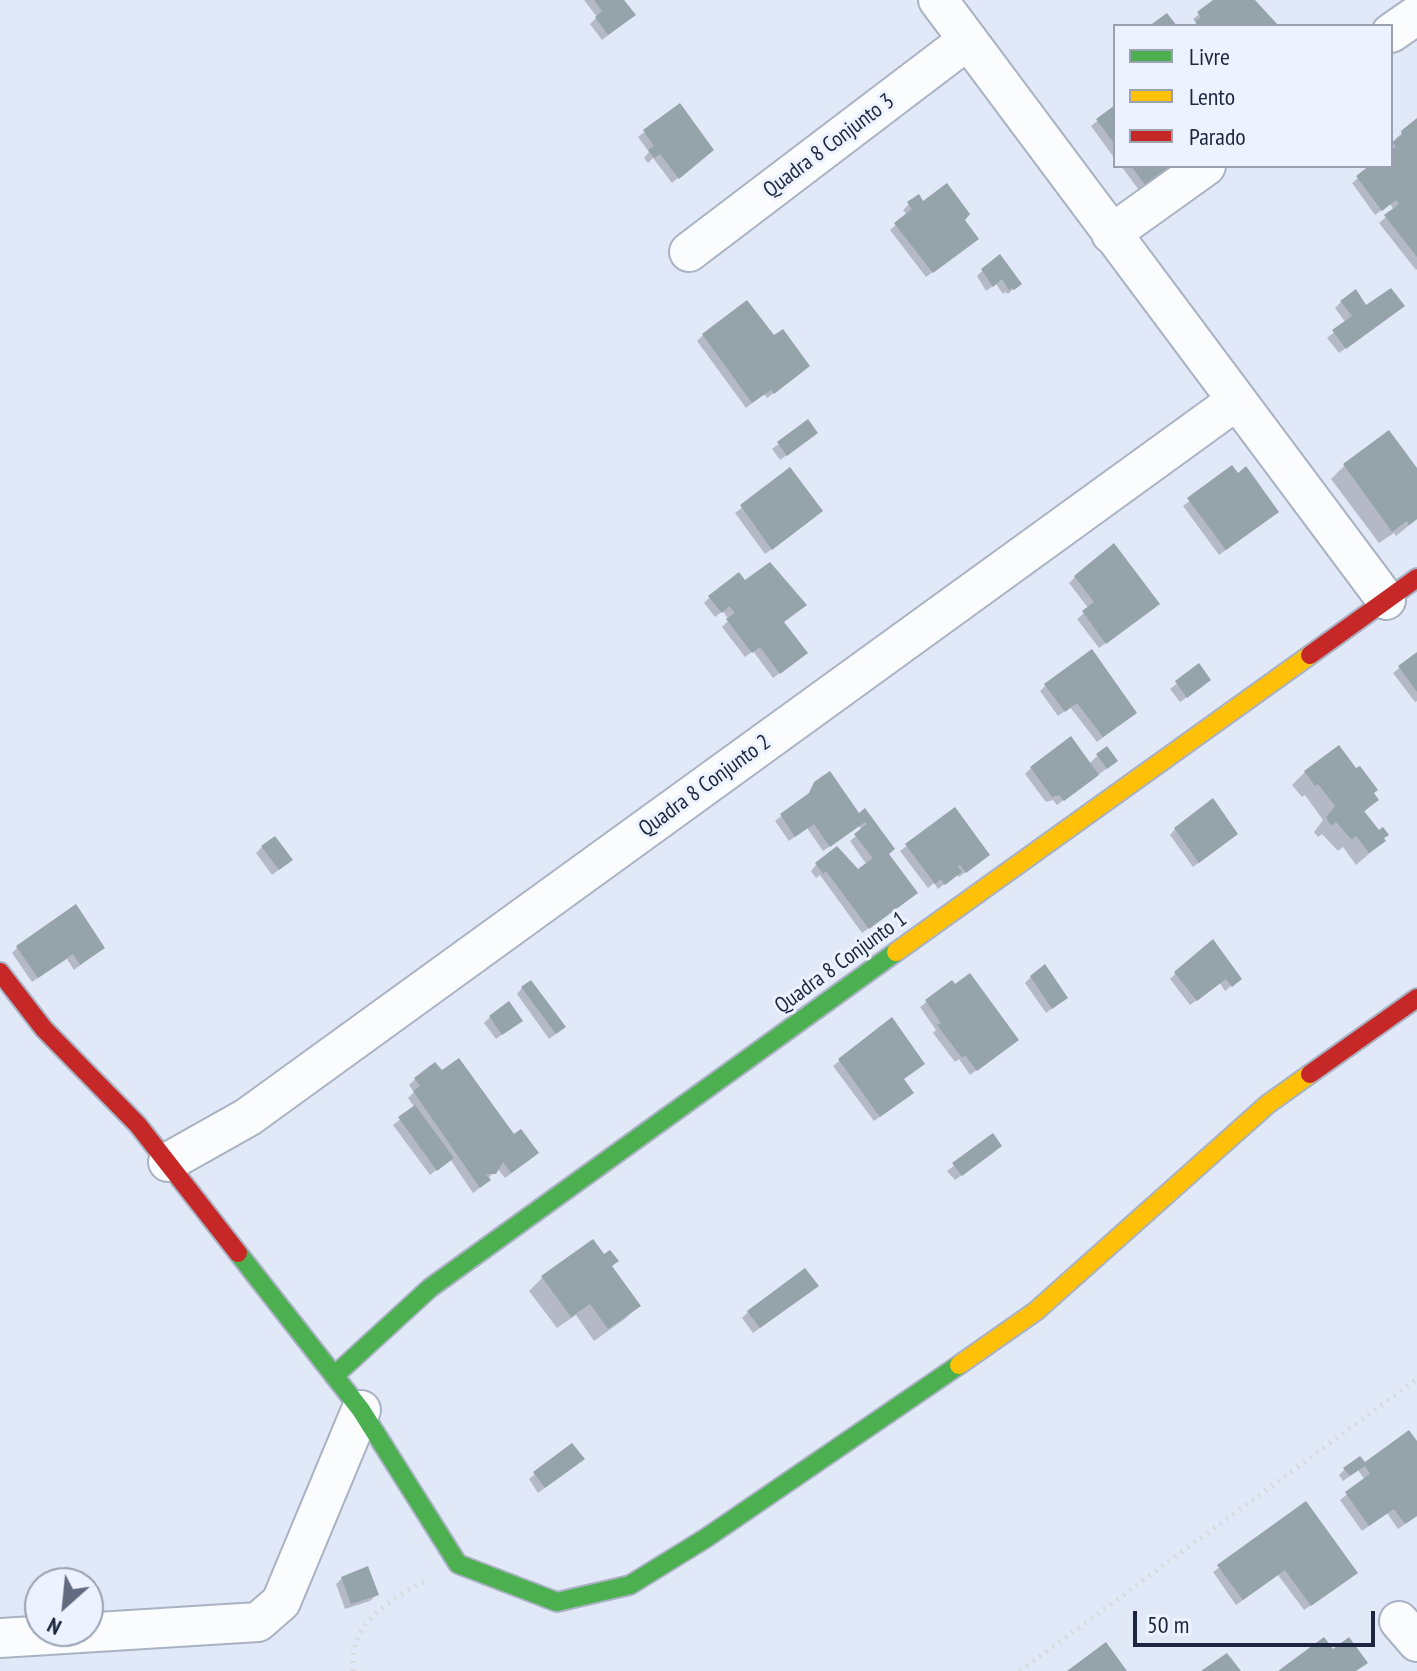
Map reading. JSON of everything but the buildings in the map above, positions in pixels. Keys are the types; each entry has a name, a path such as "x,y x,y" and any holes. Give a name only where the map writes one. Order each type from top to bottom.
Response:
{"street":[{"path":"938,0 1386,600"},
{"path":"1393,32 1417,15"},
{"name":"Quadra 8 Conjunto 3","path":"689,252 968,40"},
{"path":"1111,234 1203,168"},
{"name":"Quadra 8 Conjunto 2","path":"168,1162 248,1117 1236,401"},
{"name":"Quadra 8 Conjunto 1","path":"334,1376 430,1288 1417,578"},
{"path":"0,972 44,1029 138,1125 361,1410 458,1564 557,1602 630,1585 786,1485 1036,1311 1268,1104 1417,998"},
{"path":"0,1638 258,1622 281,1602 361,1410"}],"path":[{"path":"1020,1671 1417,1379"},
{"path":"353,1671 359,1632 380,1607 458,1564"}],"traffic: fast":[{"path":"334,1376 430,1288 896,952"},
{"path":"238,1253 361,1410 458,1564 557,1602 630,1585 706,1538 959,1365"}],"traffic: slow":[{"path":"896,952 1310,655"},
{"path":"959,1365 1036,1311 1268,1104 1310,1074"}],"traffic: jam":[{"path":"1310,655 1417,578"},
{"path":"0,972 44,1029 138,1125 238,1253"},
{"path":"1310,1074 1417,998"}]}
